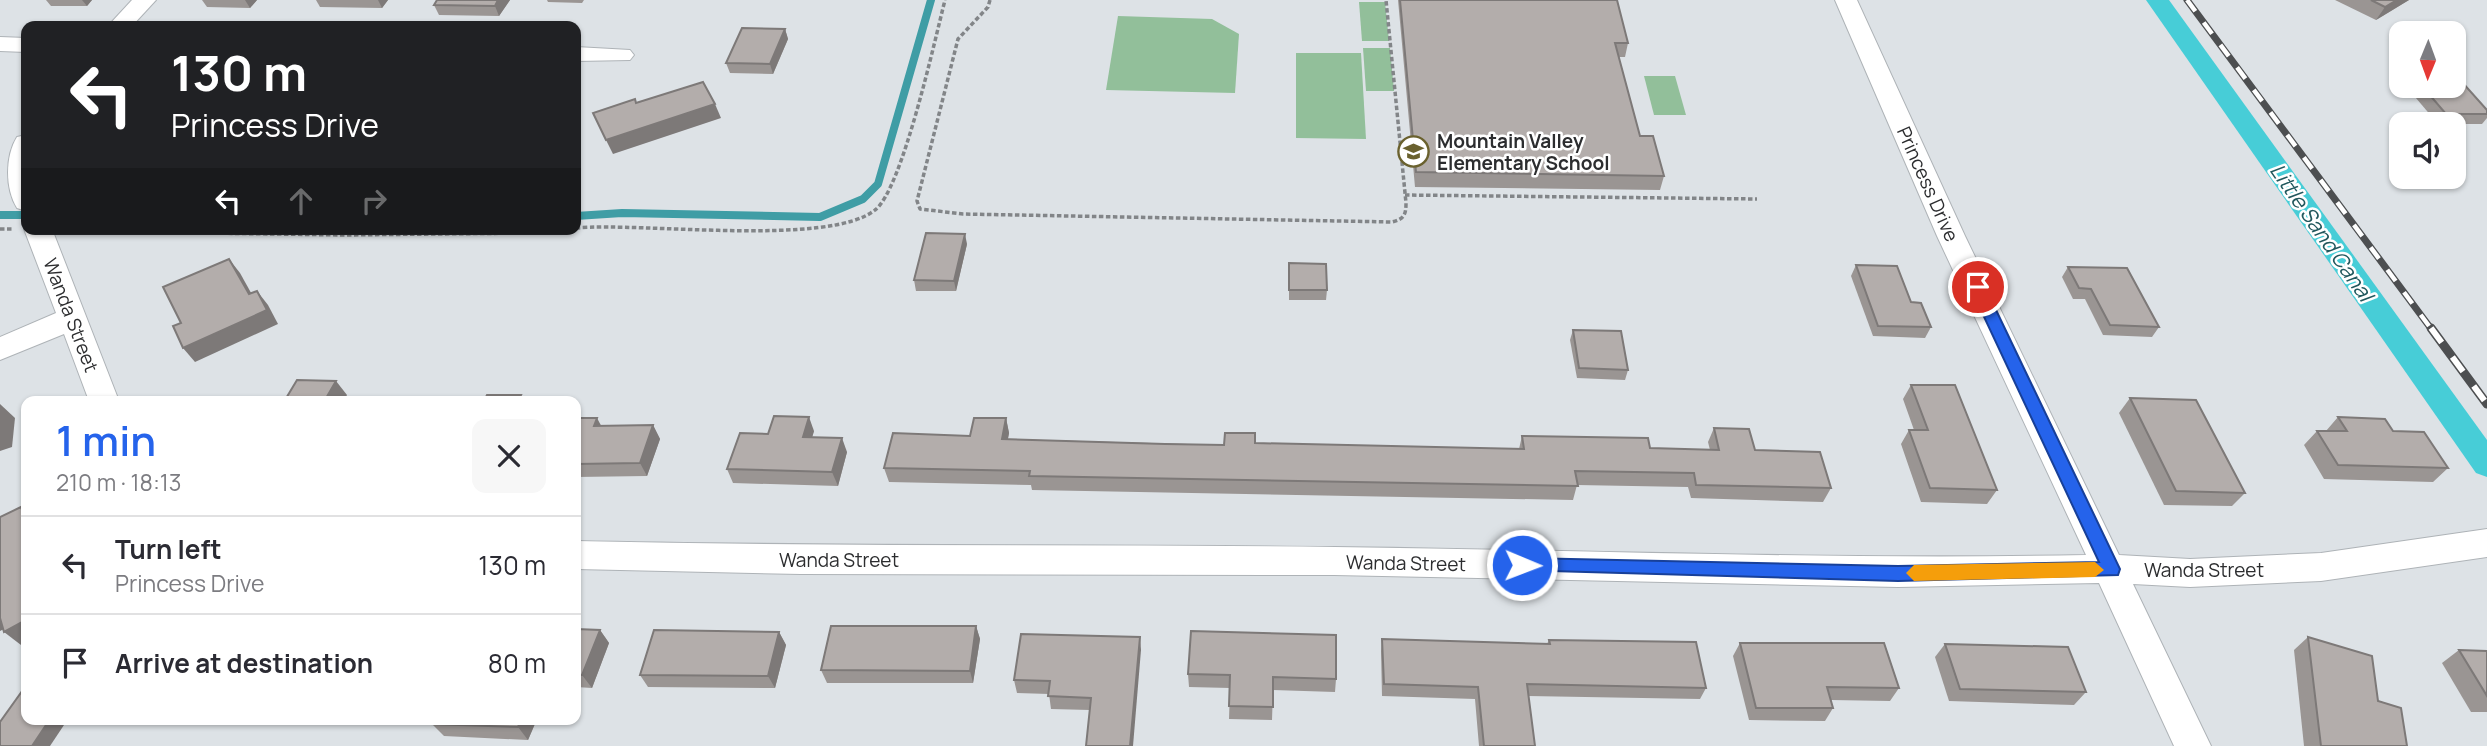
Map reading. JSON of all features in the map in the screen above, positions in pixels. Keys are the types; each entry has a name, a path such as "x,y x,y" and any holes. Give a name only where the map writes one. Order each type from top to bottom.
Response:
{"street":[{"path":"124,21 145,0"},
{"name":"Princess Drive","path":"1846,0 1951,236 2193,746"},
{"path":"0,44 21,45"},
{"path":"581,54 622,55"},
{"name":"Wanda Street","path":"40,235 102,396"},
{"path":"0,349 73,318"},
{"name":"Wanda Street","path":"581,555 814,560 1347,561 1898,573 2111,569 2190,573 2321,567 2487,543"}],"path":[{"path":"581,228 609,225 813,230 848,223 876,210 895,182 945,0"},
{"path":"990,0 988,7 958,38 917,201 920,209 963,214 1392,222 1401,220 1406,214 1386,0"},
{"path":"1405,195 1757,199"},
{"path":"0,229 21,230"}],"green space":[{"path":"1359,2 1385,2 1389,41 1362,41"},
{"path":"1118,16 1212,19 1239,34 1235,93 1106,90"},
{"path":"1363,48 1390,48 1394,91 1366,91"},
{"path":"1296,53 1361,53 1366,139 1296,138"},
{"path":"1644,76 1675,76 1686,115 1654,115"}],"building":[{"path":"437,0 498,0 495,6 434,5"},
{"path":"1400,0 1617,0 1628,43 1615,43 1640,136 1653,136 1664,176 1416,172"},
{"path":"2371,0 2397,0 2385,7"},
{"path":"742,28 785,29 770,64 726,63"},
{"path":"703,82 715,104 606,140 593,113 635,99 636,103"},
{"path":"2466,86 2487,110 2487,114 2466,112 2444,112 2432,98 2466,98"},
{"path":"926,233 965,234 954,281 914,280"},
{"path":"229,259 249,294 257,291 267,310 183,348 173,326 181,323 163,287"},
{"path":"1289,263 1326,264 1327,290 1289,290"},
{"path":"1856,265 1897,266 1911,302 1921,303 1931,327 1878,326"},
{"path":"2068,267 2127,268 2159,327 2110,325 2091,289 2079,288"},
{"path":"1573,330 1621,331 1628,370 1579,368"},
{"path":"297,380 336,381 327,396 287,396"},
{"path":"1911,385 1955,385 1997,490 1930,488 1909,430 1928,430"},
{"path":"487,395 521,395 520,396"},
{"path":"2130,398 2196,400 2245,493 2176,491"},
{"path":"774,416 809,417 803,437 842,438 832,472 727,469 740,433 768,434"},
{"path":"2338,417 2385,419 2393,431 2424,432 2448,468 2338,465 2317,431 2347,431"},
{"path":"581,418 597,418 594,426 653,425 640,463 581,464"},
{"path":"974,418 1006,418 1002,439 1224,445 1225,433 1255,433 1255,443 1524,449 1522,436 1648,438 1650,448 1719,450 1714,428 1749,429 1755,450 1820,452 1831,488 1696,485 1694,473 1575,471 1578,486 1029,476 1030,471 884,468 893,433 970,436"},
{"path":"21,507 21,623 4,632 0,618 0,517"},
{"path":"831,626 976,626 970,671 821,670"},
{"path":"581,629 600,630 582,675"},
{"path":"654,630 779,632 768,676 640,675"},
{"path":"1191,631 1336,635 1336,679 1273,677 1273,707 1229,706 1230,675 1188,674"},
{"path":"1021,634 1140,637 1130,746 1086,746 1091,698 1048,696 1050,681 1014,680"},
{"path":"2308,637 2372,656 2378,701 2401,708 2407,746 2321,746"},
{"path":"1382,639 1550,644 1549,640 1696,642 1706,688 1527,684 1535,746 1484,746 1478,687 1384,684"},
{"path":"1740,643 1884,643 1899,688 1827,687 1833,708 1756,708"},
{"path":"1945,644 2068,647 2086,692 1960,689"},
{"path":"2459,650 2487,651 2487,696"},
{"path":"21,693 21,725 46,725 32,746 0,746 0,722"},
{"path":"461,725 519,725 518,727"}],"waterway":[{"path":"581,216 622,213 820,217 863,199 878,184 931,0"},
{"name":"Little Sand Canal","path":"2157,0 2487,464"},
{"path":"0,215 21,215"}],"railway":[{"path":"2187,0 2432,330"},
{"path":"2431,328 2487,404"}],"slow traffic":[{"path":"1914,573 2095,570"}],"place":[{"name":"Mountain Valley Elementary School","path":"1414,152"}],"route":[{"path":"1522,565 1898,573 2111,569 1978,287"}]}
